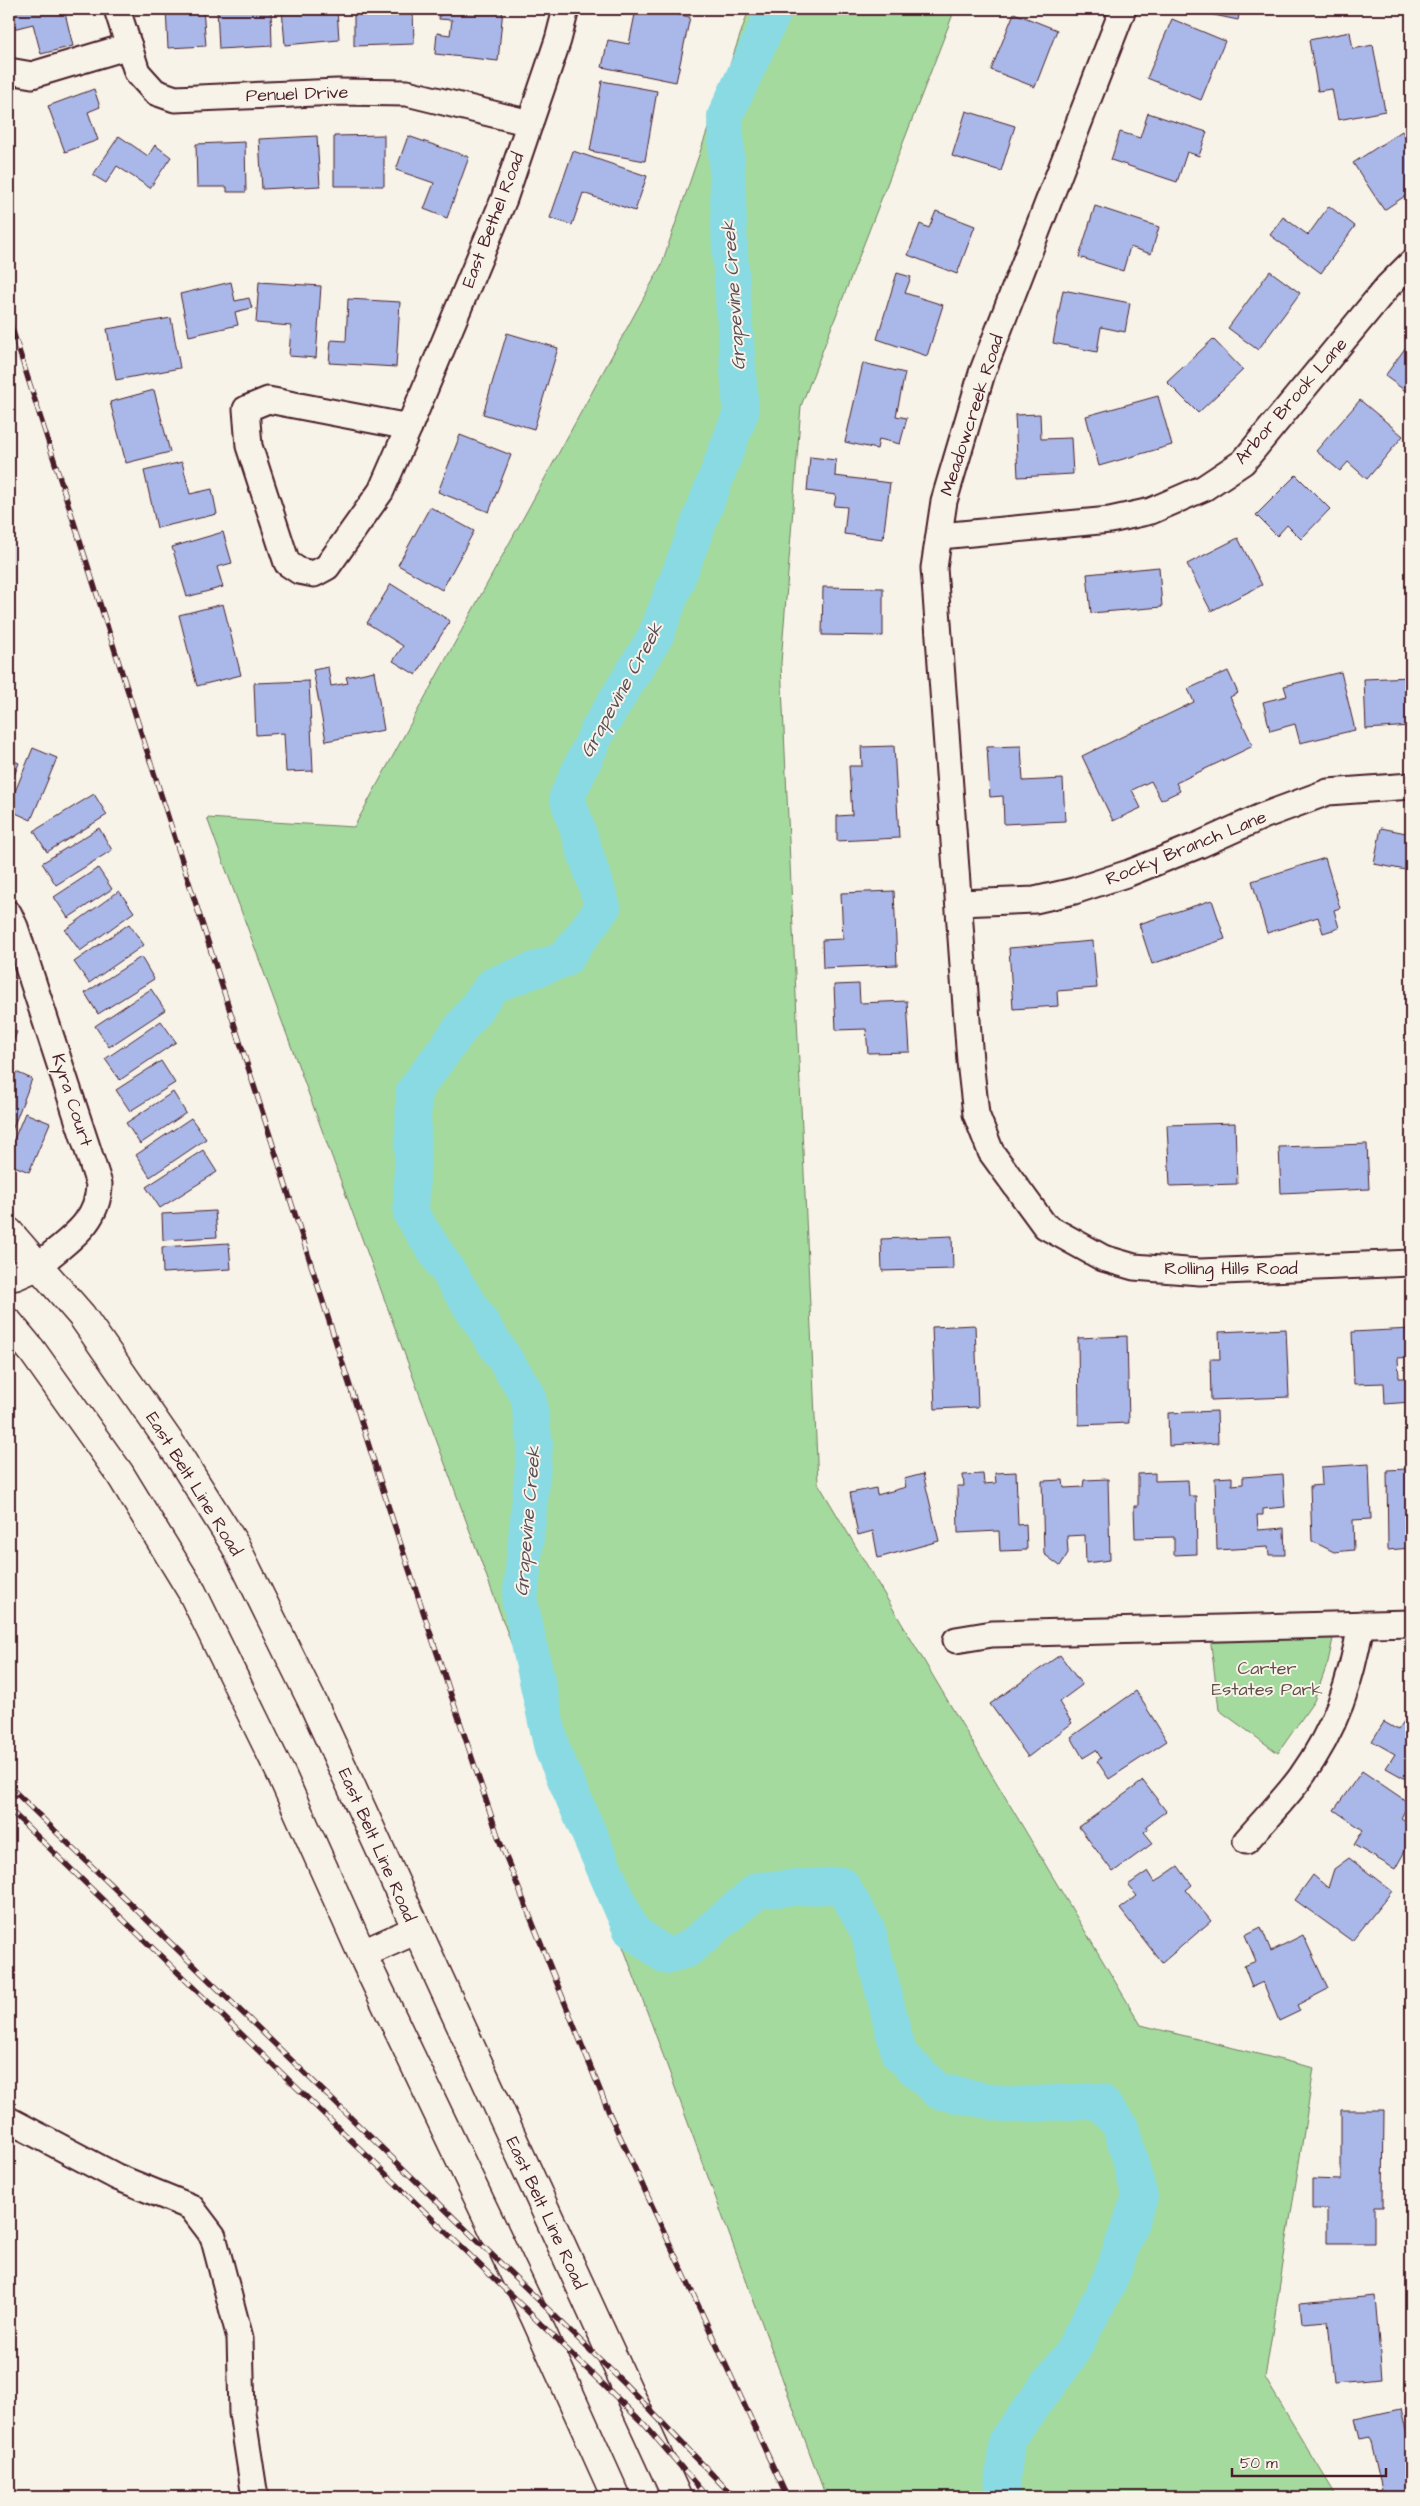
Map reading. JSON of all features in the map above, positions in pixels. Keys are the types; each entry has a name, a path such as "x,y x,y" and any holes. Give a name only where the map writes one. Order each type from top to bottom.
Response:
{"main road":[{"name":"East Belt Line Road","path":"9,1232 82,1316 177,1453 235,1545 313,1703 678,2497"},
{"path":"9,1276 16,1276 38,1266"},
{"path":"9,1323 34,1352 120,1474 192,1592 283,1778 362,1954 528,2302 616,2497"},
{"path":"362,1954 416,1930"}],"street":[{"name":"Penuel Drive","path":"117,9 137,72 156,92 175,99 338,92 407,93 530,123"},
{"name":"East Bethel Road","path":"409,427 268,400 246,409 249,446 287,563 299,571 314,574 327,567 381,491 409,427 504,199 558,40 566,9"},
{"name":"Meadowcreek Road","path":"959,903 934,568 944,501 982,373 1123,9"},
{"path":"9,72 32,75 129,46"},
{"name":"Arbor Brook Lane","path":"940,536 1110,520 1151,511 1204,488 1243,462 1388,286 1411,263"},
{"name":"Rocky Branch Lane","path":"959,903 1035,900 1074,891 1129,873 1199,845 1263,816 1328,792 1411,786"},
{"name":"Rolling Hills Road","path":"959,903 970,1060 976,1114 991,1152 1046,1226 1103,1258 1134,1266 1200,1272 1411,1263"},
{"name":"Kyra Court","path":"9,914 15,927 99,1184 99,1198 90,1220 38,1266"},
{"path":"956,1640 992,1634 1411,1623"},
{"path":"1246,1841 1301,1778 1329,1733 1344,1698 1354,1666 1360,1624"},
{"path":"9,2120 117,2177 191,2207 212,2236 240,2338 242,2414 255,2497"}],"shaded area":[{"path":"9,521 15,548 14,670 9,683"}],"green space":[{"path":"749,9 955,9 801,406 781,663 818,1483 1141,2025 1314,2068 1265,2378 1337,2497 826,2497 207,818 354,827 661,266"},
{"name":"Carter Estates Park","path":"1336,1625 1328,1662 1314,1701 1278,1753 1219,1710 1209,1628"}],"building":[{"path":"9,9 64,9 73,46 41,54 33,24 9,30"},
{"path":"166,9 203,9 206,46 168,48"},
{"path":"217,9 271,9 272,46 219,49"},
{"path":"282,9 337,9 339,40 285,45"},
{"path":"354,9 413,9 414,44 354,46"},
{"path":"440,9 503,9 498,61 435,54 437,33 450,35 452,20 439,19"},
{"path":"636,9 651,9 690,17 676,82 602,67 608,40 629,44"},
{"path":"1185,9 1240,9 1238,20"},
{"path":"1014,13 1057,30 1035,87 991,70"},
{"path":"1172,19 1225,41 1201,100 1147,78"},
{"path":"1350,32 1353,49 1373,45 1385,111 1338,120 1332,89 1318,91 1309,40"},
{"path":"602,81 657,91 645,161 590,151"},
{"path":"94,89 100,107 88,112 98,140 65,152 48,106"},
{"path":"966,111 1015,126 1001,171 952,156"},
{"path":"1148,113 1207,132 1199,156 1187,152 1177,182 1111,160 1120,132 1140,138"},
{"path":"1402,131 1411,145 1411,192 1384,210 1353,163"},
{"path":"384,135 384,186 334,186 334,136"},
{"path":"119,136 148,156 155,145 171,157 150,188 117,166 106,183 93,175"},
{"path":"317,136 320,186 262,189 259,139"},
{"path":"408,136 469,157 447,218 424,209 434,183 396,170"},
{"path":"245,142 246,192 227,192 227,187 197,187 196,144"},
{"path":"573,151 647,176 635,211 583,193 572,225 550,218"},
{"path":"1095,206 1159,227 1151,254 1130,247 1123,271 1079,257"},
{"path":"1329,206 1355,226 1321,273 1270,235 1283,217 1308,235"},
{"path":"936,211 975,226 957,274 908,255 920,224 929,228"},
{"path":"1270,271 1300,293 1258,350 1228,328"},
{"path":"897,273 911,277 905,293 943,305 927,356 877,339"},
{"path":"231,282 235,301 249,298 252,308 235,312 238,325 189,336 180,294"},
{"path":"259,282 321,286 316,358 289,356 291,326 256,323"},
{"path":"1063,290 1130,303 1125,332 1101,327 1097,352 1053,343"},
{"path":"348,299 400,302 396,367 329,363 331,340 346,341"},
{"path":"171,318 180,368 116,380 107,329"},
{"path":"507,333 558,348 534,429 483,414"},
{"path":"1213,339 1243,370 1198,413 1167,382"},
{"path":"1411,340 1411,395 1385,376"},
{"path":"863,363 905,373 896,416 907,418 900,444 879,439 877,449 845,442"},
{"path":"154,390 170,452 126,463 110,402"},
{"path":"1158,396 1172,445 1099,466 1086,416"},
{"path":"1360,400 1403,436 1367,479 1348,462 1340,471 1316,451"},
{"path":"1040,414 1041,439 1071,438 1073,474 1018,477 1015,415"},
{"path":"460,435 511,455 489,512 438,492"},
{"path":"810,457 836,460 835,476 890,483 883,539 844,534 847,507 834,506 836,495 807,491"},
{"path":"182,462 190,494 212,489 217,514 157,528 144,471"},
{"path":"1296,475 1330,509 1301,539 1287,525 1277,536 1256,515"},
{"path":"430,507 474,531 442,590 398,565"},
{"path":"223,532 232,563 217,567 223,587 187,597 172,547"},
{"path":"1238,538 1262,585 1211,611 1187,564"},
{"path":"1159,567 1162,607 1091,613 1087,574"},
{"path":"391,584 450,621 416,675 393,661 403,646 367,623"},
{"path":"823,587 883,588 883,636 822,635"},
{"path":"223,604 241,675 197,686 179,615"},
{"path":"328,667 331,686 348,683 346,677 374,671 384,730 326,741 313,670"},
{"path":"1228,671 1238,693 1230,697 1253,746 1176,783 1180,791 1161,800 1151,781 1132,790 1141,808 1113,821 1082,756 1194,702 1188,689"},
{"path":"1341,672 1355,730 1300,743 1295,724 1270,731 1263,702 1287,696 1284,686"},
{"path":"1411,677 1411,726 1366,729 1364,679"},
{"path":"309,681 313,771 286,772 284,733 256,735 254,683"},
{"path":"894,746 899,838 837,841 837,816 852,815 849,766 862,766 861,747"},
{"path":"1021,746 1023,781 1063,779 1065,821 1004,824 1003,796 990,797 987,747"},
{"path":"33,748 57,758 31,820 9,810 9,806"},
{"path":"9,759 19,763 9,789"},
{"path":"94,794 107,815 47,852 34,831"},
{"path":"99,828 112,850 56,885 42,863"},
{"path":"1381,828 1411,834 1411,871 1374,864"},
{"path":"1325,858 1340,908 1334,910 1339,928 1323,933 1318,917 1267,933 1252,881"},
{"path":"98,868 112,889 68,918 54,897"},
{"path":"119,891 134,912 80,951 65,930"},
{"path":"894,891 897,965 823,968 822,940 843,939 841,893"},
{"path":"1212,900 1225,939 1152,964 1139,924"},
{"path":"129,924 144,945 89,983 74,962"},
{"path":"1093,941 1097,988 1057,991 1058,1006 1013,1009 1009,948"},
{"path":"141,957 154,979 98,1014 85,993"},
{"path":"859,984 860,1003 907,1001 910,1052 868,1053 866,1029 836,1030 834,985"},
{"path":"151,989 165,1010 109,1047 95,1026"},
{"path":"161,1021 176,1042 120,1080 105,1059"},
{"path":"9,1028 17,1032 9,1052"},
{"path":"161,1061 175,1083 130,1111 116,1090"},
{"path":"9,1069 32,1079 9,1138"},
{"path":"173,1092 186,1113 140,1144 126,1123"},
{"path":"25,1113 50,1123 29,1172 9,1164 9,1151"},
{"path":"191,1118 206,1139 150,1177 136,1155"},
{"path":"1235,1123 1237,1184 1170,1186 1167,1125"},
{"path":"1367,1144 1369,1189 1281,1193 1279,1147"},
{"path":"203,1150 217,1172 160,1208 146,1187"},
{"path":"215,1211 217,1237 163,1240 162,1214"},
{"path":"952,1236 953,1269 882,1271 881,1239"},
{"path":"229,1243 231,1269 163,1273 162,1247"},
{"path":"975,1325 978,1407 935,1409 932,1327"},
{"path":"1286,1329 1289,1397 1211,1400 1210,1359 1220,1359 1219,1332"},
{"path":"1411,1329 1411,1357 1398,1358 1399,1378 1411,1378 1411,1402 1385,1404 1384,1383 1354,1384 1352,1332"},
{"path":"1127,1336 1129,1423 1079,1425 1078,1338"},
{"path":"1217,1411 1218,1443 1169,1446 1168,1413"},
{"path":"1369,1464 1371,1519 1353,1520 1354,1550 1334,1552 1312,1541 1310,1486 1322,1485 1321,1467"},
{"path":"1407,1464 1411,1464 1411,1548 1388,1550 1387,1470 1407,1469"},
{"path":"1016,1472 1018,1525 1026,1524 1027,1550 1000,1551 999,1531 958,1533 957,1486 964,1486 963,1475 983,1474 984,1484 996,1483 995,1473"},
{"path":"1155,1473 1155,1481 1188,1480 1189,1496 1196,1496 1197,1554 1174,1555 1174,1537 1135,1538 1134,1506 1138,1506 1138,1474"},
{"path":"923,1474 939,1541 878,1558 873,1531 858,1535 850,1493 876,1488 877,1495 906,1487 904,1479"},
{"path":"1283,1474 1285,1507 1263,1509 1263,1515 1257,1515 1258,1530 1284,1528 1285,1555 1269,1555 1268,1547 1217,1550 1215,1478 1232,1477 1232,1485 1243,1484 1243,1477"},
{"path":"1108,1479 1110,1560 1086,1563 1085,1535 1067,1536 1068,1553 1060,1566 1044,1554 1042,1481 1063,1480 1064,1488 1083,1487 1084,1480"},
{"path":"1060,1655 1082,1685 1059,1702 1072,1723 1028,1757 990,1704"},
{"path":"1136,1691 1167,1741 1109,1779 1097,1761 1101,1758 1096,1750 1083,1758 1071,1737"},
{"path":"1411,1711 1411,1782 1386,1768 1395,1754 1372,1741 1384,1722 1398,1730"},
{"path":"1362,1771 1409,1803 1401,1818 1411,1824 1411,1840 1395,1869 1354,1845 1363,1830 1334,1810"},
{"path":"1143,1781 1166,1811 1146,1826 1148,1829 1144,1832 1153,1843 1113,1872 1079,1827"},
{"path":"1349,1858 1392,1891 1352,1941 1295,1900 1313,1875 1328,1888 1334,1869"},
{"path":"1178,1866 1192,1885 1186,1890 1211,1921 1162,1963 1120,1909 1137,1896 1128,1885 1148,1871 1155,1882"},
{"path":"1261,1927 1271,1951 1303,1935 1328,1989 1297,2005 1300,2011 1279,2021 1263,1982 1252,1987 1244,1966 1256,1961 1245,1935"},
{"path":"1341,2110 1384,2110 1383,2207 1374,2207 1374,2243 1327,2243 1327,2209 1312,2209 1312,2179 1341,2180"},
{"path":"1375,2296 1382,2379 1334,2383 1328,2321 1302,2323 1300,2303"},
{"path":"1400,2409 1411,2459 1411,2497 1374,2497 1373,2492 1382,2490 1370,2437 1360,2439 1355,2419"}],"waterway":[{"name":"Grapevine Creek","path":"775,9 725,116 730,254 741,412 656,635 599,728 567,797 603,907 565,959 493,985 414,1091 411,1214 528,1395 535,1444 520,1602 552,1749 631,1930 666,1956 687,1950 758,1890 842,1885 868,1931 899,2054 938,2091 1009,2105 1100,2101 1121,2127 1140,2197 1109,2282 1069,2357 1007,2439 1001,2497"}],"railway":[{"path":"9,319 393,1521 500,1842 610,2115 787,2497"},
{"path":"9,1786 624,2383 734,2497"},
{"path":"9,1809 644,2424 707,2497"}]}
